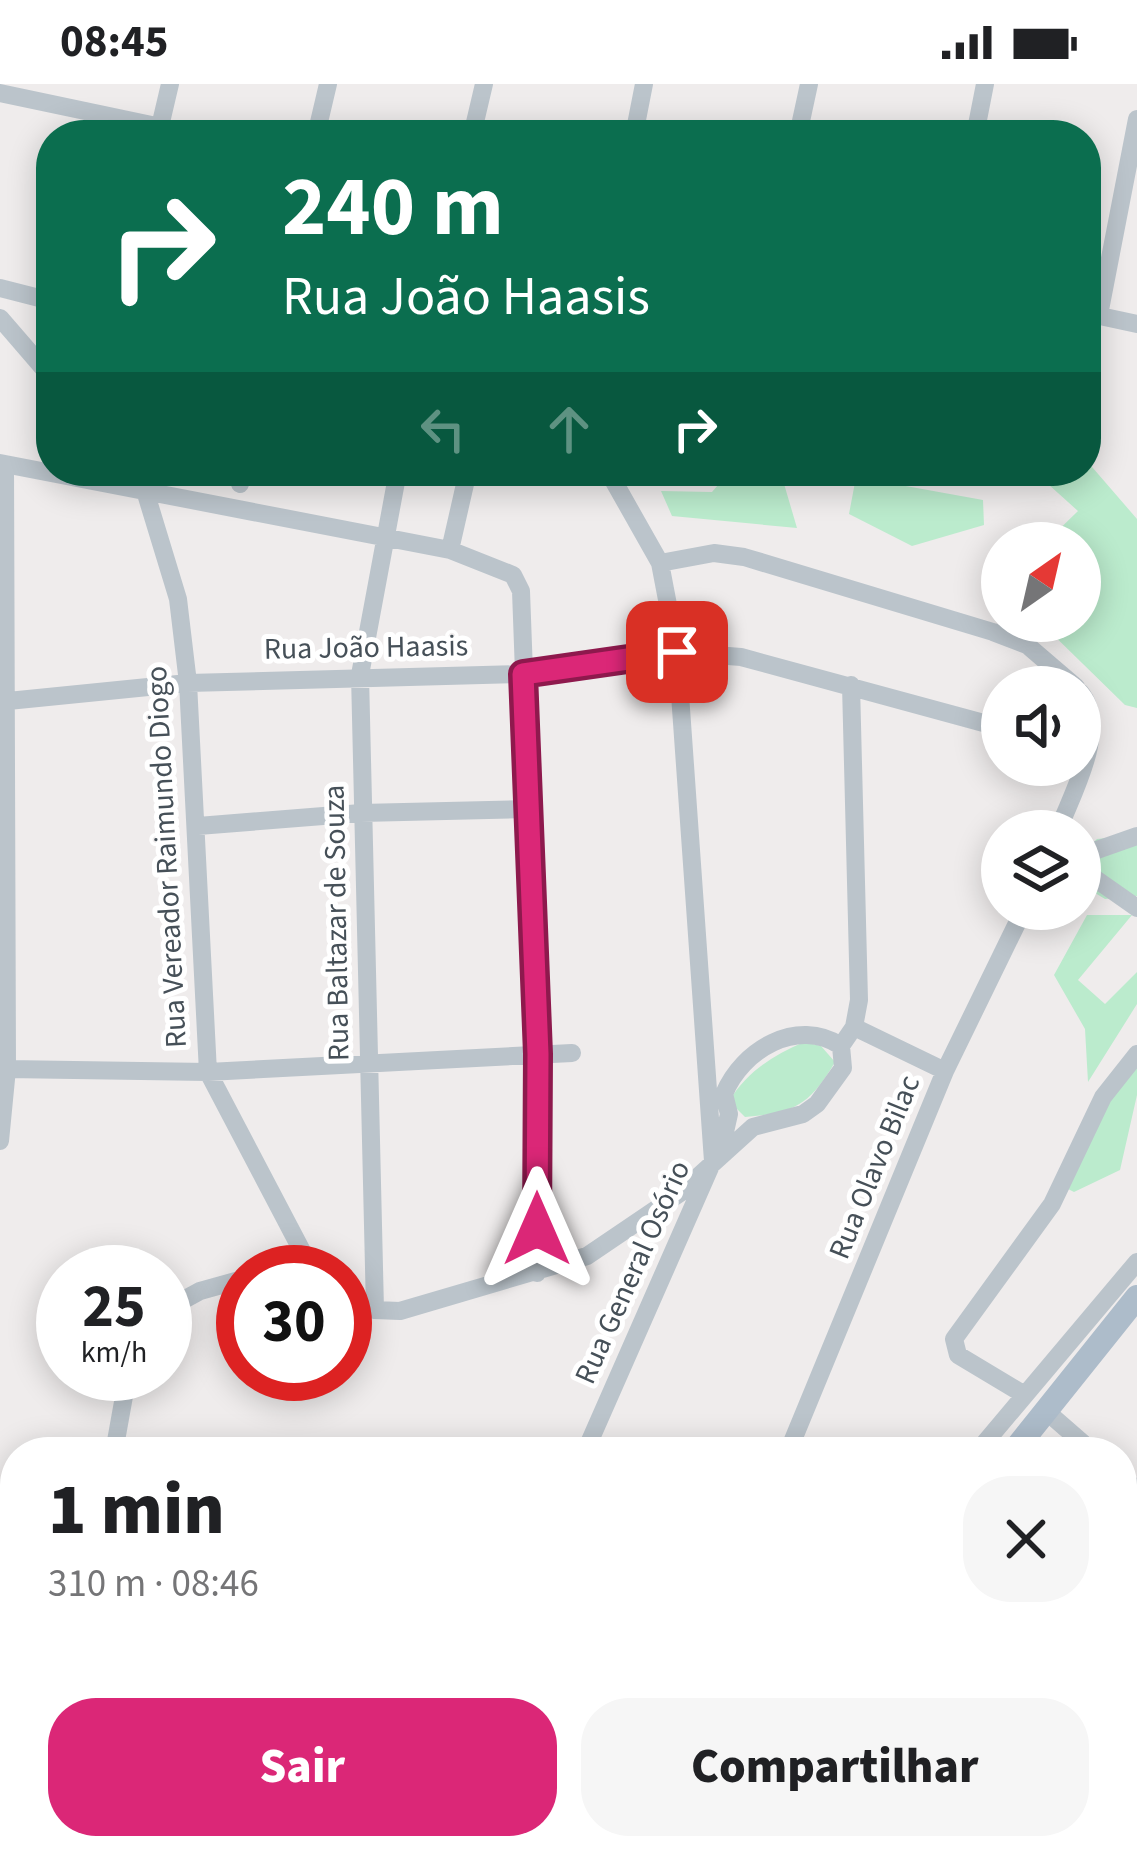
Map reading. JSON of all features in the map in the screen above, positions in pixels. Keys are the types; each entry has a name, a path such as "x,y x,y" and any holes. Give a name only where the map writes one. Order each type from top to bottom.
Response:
{"main road":[{"path":"1025,1437 1137,1297"}],"street":[{"path":"162,120 170,84"},
{"path":"320,120 328,84"},
{"path":"476,120 484,84"},
{"path":"637,120 644,84"},
{"path":"801,120 809,84"},
{"path":"978,120 985,84"},
{"path":"13,91 119,120"},
{"path":"1101,275 1137,119"},
{"path":"0,288 36,297"},
{"path":"1101,316 1137,325"},
{"path":"0,318 36,360"},
{"path":"0,1141 7,1069 3,464 36,468"},
{"name":"Rua Vereador Raimundo Diogo","path":"144,486 178,599 188,683 208,1072 299,1245"},
{"path":"167,486 450,550 502,567 520,591 538,1054 537,1273"},
{"name":"Rua Baltazar de Souza","path":"376,1310 360,675 395,486"},
{"path":"450,550 465,486"},
{"name":"Rua General Osório","path":"592,1437 717,1157 704,1039 677,652 661,563 617,486"},
{"path":"661,563 715,553 744,557 993,632 1027,645 1051,666"},
{"name":"Rua João Haasis","path":"8,701 188,683 523,674 677,652 741,657 981,722"},
{"path":"717,1157 729,1114 724,1094 747,1059 790,1036 835,1042 854,1027 859,1000 851,685"},
{"path":"198,826 361,813 526,809"},
{"path":"1101,849 1137,836"},
{"path":"1101,883 1137,908"},
{"name":"Rua Olavo Bilac","path":"794,1437 945,1071 1014,930"},
{"path":"854,1027 945,1071"},
{"path":"372,1308 423,1306 586,1256 680,1193 753,1127 783,1121 818,1103 843,1068 835,1042"},
{"path":"7,1069 208,1072 572,1053"},
{"path":"1023,1394 958,1355 953,1339 1052,1204 1103,1096 1137,1054"},
{"path":"729,1114 753,1127"},
{"path":"989,1437 1137,1262"},
{"path":"117,1437 123,1401"},
{"path":"1046,1411 1076,1437"}],"green space":[{"path":"1101,477 1137,519 1137,708 1125,705 1101,682 1101,666 1085,666 1060,642 1101,642 1101,522 1067,522 1078,511 1050,486 1101,486"},
{"path":"717,486 785,486 797,528 672,516 661,491 712,492"},
{"path":"854,486 906,486 983,500 981,526 912,546 849,514"},
{"path":"1137,835 1137,896 1101,897 1101,839"},
{"path":"1101,915 1132,915 1078,980 1105,1004 1137,972 1137,1004 1088,1082 1085,1029 1054,975 1079,930 1101,930"},
{"path":"804,1042 821,1046 835,1062 808,1098 776,1113 745,1117 729,1101 762,1066"},
{"path":"1137,1046 1137,1095 1120,1170 1074,1192 1064,1187"}],"route":[{"path":"537,1229 538,1054 523,674 677,652"}]}
